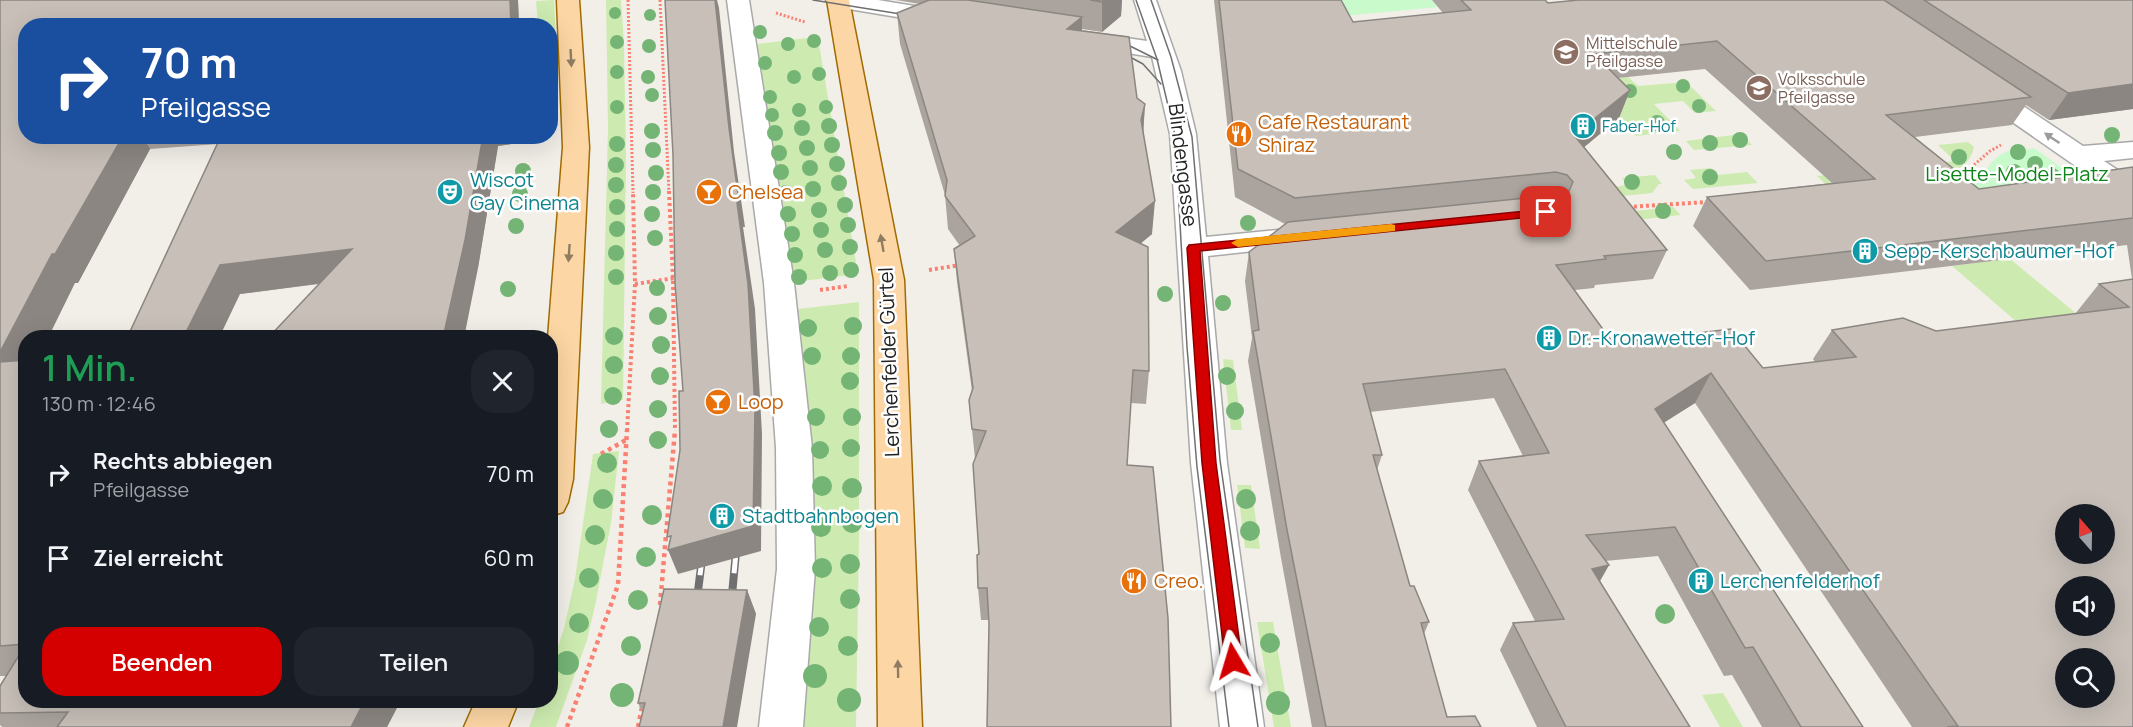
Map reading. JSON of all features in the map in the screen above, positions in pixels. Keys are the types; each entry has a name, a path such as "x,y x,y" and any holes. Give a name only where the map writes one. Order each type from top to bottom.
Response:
{"main road":[{"path":"558,402 576,147 568,0"},
{"name":"Lerchenfelder Gürtel","path":"838,0 889,280 900,727"},
{"path":"486,727 494,708"}],"street":[{"path":"738,0 779,284 794,448 796,569 781,727"},
{"path":"838,0 970,22"},
{"name":"Blindengasse","path":"1145,0 1163,51 1183,134 1209,463 1242,727"},
{"path":"1061,35 1163,51"},
{"path":"1958,74 2133,193"},
{"path":"2077,155 2133,150"},
{"path":"1193,248 1337,233"}],"path":[{"path":"567,727 618,585 635,284 628,0"},
{"path":"660,0 674,278 675,436 660,606"},
{"path":"1954,181 1974,169 1989,149 2010,142"},
{"path":"1616,207 1709,202"},
{"path":"889,280 941,266 963,265"},
{"path":"638,727 643,705"}],"green space":[{"path":"554,0 555,18 537,18 536,1"},
{"path":"606,0 621,0 626,158 623,400 601,404 608,129"},
{"path":"1333,0 1432,0 1438,7 1343,16"},
{"path":"807,38 818,40 858,274 795,282 757,44"},
{"path":"1628,77 1638,86 1686,82 1716,111 1695,113 1683,101 1654,104 1680,131 1636,136 1585,82"},
{"path":"1741,134 1752,145 1694,150 1686,141"},
{"path":"1968,142 1974,147 1971,156 1950,174 1832,190 1817,176 1955,161 1938,145"},
{"name":"Lisette-Model-Platz","path":"2021,147 2025,150 2034,148 2083,183 1982,205 1966,187 1982,179 1997,158 2007,151"},
{"path":"1711,168 1718,175 1747,172 1758,183 1693,189 1684,180 1696,178 1690,170"},
{"path":"1655,175 1662,184 1659,184 1652,193 1574,201 1599,189 1627,185 1622,178"},
{"path":"1673,207 1681,215 1611,223 1604,214"},
{"path":"1981,235 2118,348 2018,323 1952,266 1984,262"},
{"path":"859,302 856,727 800,727 809,622 811,518 808,414 798,309"},
{"path":"1223,359 1233,360 1242,430 1231,430"},
{"path":"619,451 611,523 595,606 587,640 556,727 529,727 536,708 558,708 558,646 575,579 593,454"},
{"path":"1237,485 1251,485 1260,549 1245,548"},
{"path":"1257,622 1273,622 1291,727 1274,727"},
{"path":"1723,693 1743,727 1720,727 1702,695"}],"building":[{"path":"0,0 510,0 511,18 18,18 18,144 118,144 55,254 52,254 0,352"},
{"path":"665,0 715,0 748,284 755,409 753,526 668,550 671,536 667,537 680,450 679,391 683,391 675,283 673,155"},
{"path":"929,0 968,0 1082,17 1067,29 1129,37 1137,98 1145,104 1141,120 1155,201 1116,232 1148,247 1149,371 1133,370 1127,465 1153,467 1168,618 1171,727 987,727 989,624 987,588 978,588 977,555 979,554 973,464 986,431 972,429 969,400 973,388 954,249 975,236 945,196 947,180 897,13"},
{"path":"1219,0 1341,0 1353,22 1471,10 1461,0 1545,0 1548,3 1578,0 1884,0 2031,97 1886,115 1979,189 2133,167 2133,218 1766,261 1707,197 1875,179 1717,41 1594,54 1630,90 1574,135 1667,250 1604,256 1606,259 1556,265 1613,343 1731,329 1763,368 1856,357 1832,330 1903,318 1936,331 2129,307 2099,284 2133,279 2133,727 1947,727 1958,726 1711,373 1655,409 1863,727 1801,727 1753,647 1745,648 1675,527 1586,535 1609,565 1592,569 1690,727 1566,727 1513,623 1564,619 1479,461 1549,453 1505,369 1363,384 1382,455 1373,455 1410,586 1414,586 1429,622 1421,623 1447,717 1475,716 1481,727 1326,727 1287,530 1253,331 1259,330 1249,252 1288,222 1557,195 1569,191 1573,182 1567,175 1556,172 1295,198 1238,169"},
{"path":"1924,0 2133,0 2133,84 2068,93"},
{"path":"217,144 482,144 465,240 445,330 276,330 352,249 220,265 187,330 131,330"},
{"path":"18,361 18,645 0,646 0,362"},
{"path":"664,589 747,590 723,727 639,727 645,703 638,703"},
{"path":"18,657 18,708 361,708 351,727 57,727 68,712 0,713 0,686"}],"tram line":[{"path":"813,0 913,16"},
{"path":"1136,0 1157,60"},
{"path":"1151,0 1171,57 1192,137 1220,460 1258,727"},
{"path":"1116,39 1157,60"},
{"path":"1117,50 1143,64 1161,84"},
{"path":"1157,60 1175,135 1187,347 1197,467 1229,727"}],"railway":[{"path":"731,605 737,542"},
{"path":"696,607 703,551"}],"slow traffic":[{"path":"1238,243 1391,228"}],"place":[{"name":"Mittelschule Pfeilgasse","path":"1566,52"},
{"name":"Volksschule Pfeilgasse","path":"1759,88"},
{"name":"Faber-Hof","path":"1583,126"},
{"name":"Cafe Restaurant Shiraz","path":"1239,134"},
{"name":"Wiscot Gay Cinema","path":"450,192"},
{"name":"Chelsea","path":"709,192"},
{"name":"Sepp-Kerschbaumer-Hof","path":"1865,251"},
{"name":"Dr.-Kronawetter-Hof","path":"1549,338"},
{"name":"Loop","path":"718,402"},
{"name":"Stadtbahnbogen","path":"722,516"},
{"name":"Creo.","path":"1134,581"},
{"name":"Lerchenfelderhof","path":"1701,581"}],"route":[{"path":"1233,661 1209,463 1193,248 1546,212"}]}
